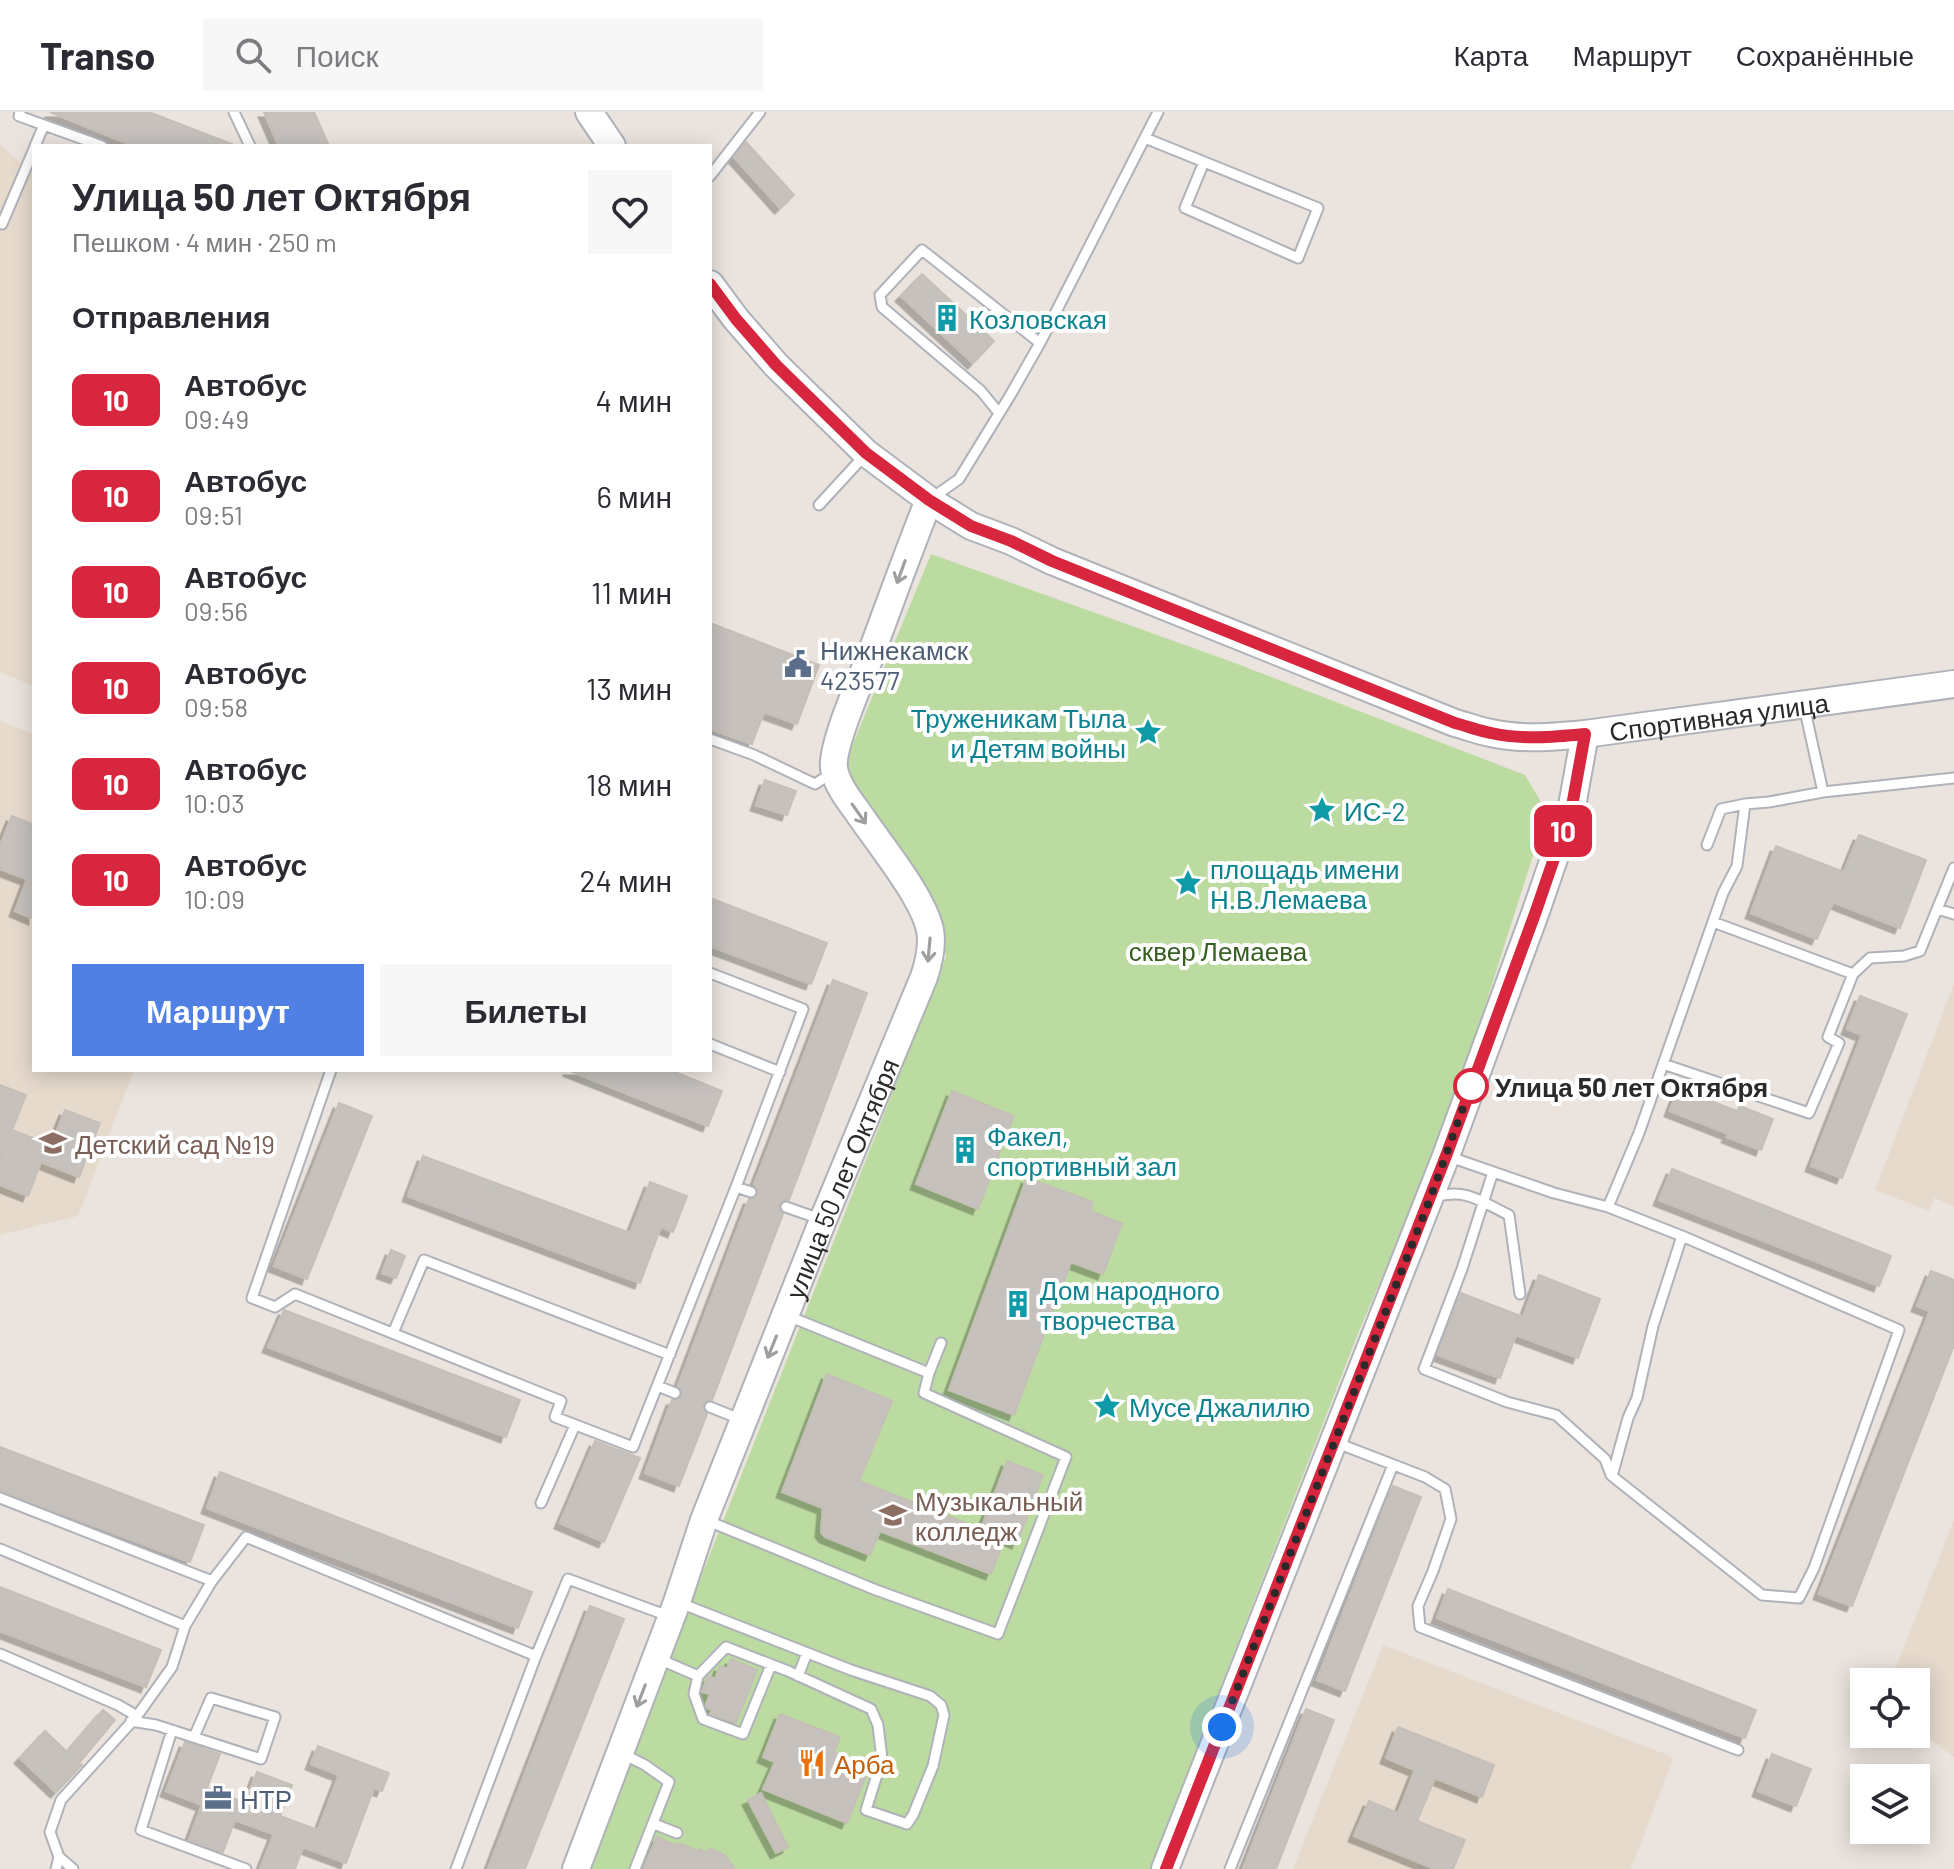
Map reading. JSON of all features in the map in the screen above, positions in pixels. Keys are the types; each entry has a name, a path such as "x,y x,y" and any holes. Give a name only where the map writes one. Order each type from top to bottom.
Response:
{"street":[{"path":"589,112 611,144"},
{"name":"Спортивная улица","path":"712,287 776,365 866,453 929,500 971,526 1455,723 1491,733 1547,738 1954,684"},
{"path":"834,771 834,757 850,706 929,500"},
{"path":"1165,1869 1446,1156 1572,806 1585,734"},
{"name":"улица 50 лет Октября","path":"576,1869 674,1609 704,1520 929,961 930,929 924,913 851,803 834,771"}],"lane":[{"path":"20,112 19,116 96,144"},
{"path":"234,112 249,144"},
{"path":"712,173 760,112"},
{"path":"929,500 959,479 999,413 1040,343 1158,112"},
{"path":"35,144 44,125"},
{"path":"1145,138 1318,208 1298,258 1185,208 1204,162"},
{"path":"0,223 32,152"},
{"path":"999,413 981,391 882,307 880,295 922,250 1040,343"},
{"path":"819,505 866,453"},
{"path":"1803,704 1823,792"},
{"path":"712,740 754,755 815,784 834,771"},
{"path":"1707,845 1721,809 1823,792 1954,778"},
{"path":"1608,1207 1639,1133 1723,893 1737,866 1745,804"},
{"path":"1663,1064 1809,1113 1839,1043 1828,1037 1853,974 1870,958 1904,956 1920,951 1954,868"},
{"path":"1937,909 1954,914"},
{"path":"1713,922 1853,974"},
{"path":"330,1072 252,1298 275,1307 295,1294 561,1401 555,1417 633,1447 803,1009 712,974"},
{"path":"712,1045 780,1072"},
{"path":"1446,1156 1493,1172 1554,1193 1608,1207 1899,1330 1814,1568 1799,1598 1762,1595 1612,1476 1605,1459 1556,1415 1507,1402 1424,1369 1462,1269 1493,1172"},
{"path":"736,1187 751,1192"},
{"path":"1430,1199 1451,1192 1469,1195 1509,1215 1520,1294"},
{"path":"786,1207 823,1220"},
{"path":"1612,1476 1628,1418 1637,1398 1653,1326 1682,1236"},
{"path":"393,1333 424,1260 670,1355"},
{"path":"785,1315 929,1373"},
{"path":"704,1520 876,1590 998,1634 1066,1457 924,1393 941,1343"},
{"path":"658,1386 675,1393"},
{"path":"710,1407 743,1420"},
{"path":"541,1503 575,1425"},
{"path":"1334,1442 1425,1477 1445,1489 1451,1519 1418,1606 1420,1627 1738,1750"},
{"path":"1230,1869 1393,1465"},
{"path":"0,1498 212,1581"},
{"path":"73,1869 59,1857 50,1832 61,1800 134,1719 172,1667 185,1626 212,1581 246,1537 536,1656"},
{"path":"0,1549 185,1626"},
{"path":"456,1869 568,1579 674,1609 699,1612 930,1696 941,1705 944,1715 933,1766 907,1824 866,1810 882,1759 878,1725 871,1709 798,1676 771,1665 726,1647 698,1676 694,1694 703,1719 743,1734 771,1665"},
{"path":"798,1676 807,1653"},
{"path":"0,1654 118,1705 134,1719 261,1759 275,1717 211,1698 194,1737"},
{"path":"655,1658 698,1676"},
{"path":"172,1730 141,1830 246,1869"},
{"path":"620,1753 645,1765 669,1782 635,1869"},
{"path":"654,1824 677,1833"},
{"path":"56,1869 59,1857"}],"shaded area":[{"path":"0,144 32,174 32,685 0,672"},
{"name":"Детский сад №19","path":"0,721 32,733 32,1072 133,1072 78,1216 0,1235"},
{"path":"1954,984 1954,1206 1934,1198 1929,1211 1875,1190"},
{"path":"1954,1520 1954,1757 1930,1739 1930,1668 1896,1668"},
{"path":"1383,1645 1673,1759 1631,1869 1293,1869"}],"green space":[{"name":"сквер Лемаева","path":"931,554 1227,660 1525,775 1547,812 1448,1122 1357,1336 1150,1869 591,1869 699,1582 946,957 935,900 864,803 847,772 850,751"}],"building":[{"path":"50,112 149,112 231,144 129,144"},
{"path":"264,112 314,112 328,144 278,144"},
{"path":"746,142 794,195 780,208 734,157"},
{"name":"Козловская","path":"922,274 994,341 973,363 901,296"},
{"path":"712,624 819,665 797,724 764,712 752,744 712,730"},
{"path":"765,780 796,791 787,815 756,805"},
{"path":"12,816 32,824 32,918 15,911 27,879 0,869 0,846"},
{"path":"1859,835 1926,860 1900,928 1833,902 1817,939 1751,913 1776,846 1844,872"},
{"path":"712,899 827,943 811,984 712,947"},
{"path":"833,980 867,993 789,1200 779,1204 783,1214 712,1400 703,1405 707,1414 679,1486 645,1473 672,1400 682,1395 678,1386 749,1199 758,1195 754,1185"},
{"path":"1860,996 1907,1014 1842,1178 1811,1166 1862,1035 1847,1029"},
{"path":"573,1072 675,1072 722,1091 708,1126"},
{"path":"0,1085 26,1095 12,1130 51,1145 65,1110 100,1123 79,1177 41,1162 28,1196 0,1185 0,1162 5,1149 0,1158"},
{"name":"Факел, спортивный зал","path":"952,1091 1014,1116 978,1209 916,1184"},
{"path":"1677,1092 1737,1111 1740,1106 1773,1119 1761,1150 1670,1111"},
{"path":"339,1103 372,1116 307,1279 274,1266"},
{"path":"423,1156 630,1233 650,1182 687,1196 673,1232 661,1227 640,1283 408,1196"},
{"path":"1672,1169 1891,1256 1879,1286 1659,1200"},
{"name":"Дом народного творчества","path":"1027,1178 1093,1202 1090,1211 1122,1223 1103,1274 1071,1262 1014,1415 949,1390"},
{"path":"391,1250 405,1256 396,1278 382,1273"},
{"path":"1931,1271 1954,1280 1954,1345 1852,1606 1819,1594 1930,1311 1917,1306"},
{"path":"1539,1275 1600,1299 1578,1358 1516,1335 1500,1378 1438,1355 1461,1293 1523,1317"},
{"path":"284,1310 520,1400 506,1437 268,1347"},
{"path":"827,1374 892,1401 859,1481 981,1529 1007,1461 1043,1475 1017,1543 1005,1538 991,1574 880,1531 870,1555 825,1537 821,1532 823,1508 782,1492"},
{"path":"595,1441 640,1458 604,1542 560,1523"},
{"path":"0,1447 204,1525 190,1562 0,1490"},
{"path":"220,1472 532,1592 518,1628 207,1508"},
{"path":"1393,1486 1421,1497 1345,1691 1317,1680"},
{"path":"0,1587 161,1650 146,1687 0,1631"},
{"path":"1448,1589 1756,1710 1745,1738 1437,1618"},
{"path":"590,1606 624,1619 525,1869 488,1869"},
{"path":"731,1659 757,1670 736,1723 710,1714 712,1710 706,1705 710,1694 702,1692 708,1676 715,1679 720,1666 727,1669"},
{"path":"1306,1709 1334,1720 1276,1869 1243,1869"},
{"path":"103,1710 115,1720 79,1763 82,1765 56,1792 20,1758 45,1731 67,1752"},
{"path":"780,1714 840,1737 834,1752 870,1766 847,1823 763,1789 775,1762 763,1757"},
{"path":"1398,1727 1494,1765 1482,1797 1435,1778 1417,1821 1465,1840 1453,1869 1435,1869 1354,1836 1369,1801 1398,1813 1415,1770 1386,1758"},
{"path":"185,1742 220,1754 207,1788 245,1803 257,1772 292,1785 280,1816 318,1830 339,1775 311,1764 318,1746 389,1773 382,1791 374,1788 346,1863 303,1847 295,1869 260,1869 274,1834 235,1820 223,1852 189,1840 202,1805 166,1791"},
{"path":"1772,1754 1811,1769 1796,1806 1758,1791"},
{"path":"761,1793 788,1847 776,1853 748,1800"},
{"path":"657,1837 698,1851 708,1853 710,1848 725,1855 735,1869 643,1869"}],"bus line":[{"name":"10","path":"712,287 776,365 866,453 929,500 971,526 1455,723 1519,737 1585,734 1572,806 1446,1156 1166,1869"}],"place":[{"name":"Козловская","path":"947,318"},
{"name":"Нижнекамск 423577","path":"798,664"},
{"name":"Труженикам Тыла и Детям войны","path":"1148,732"},
{"name":"ИС-2","path":"1322,810"},
{"name":"площадь имени Н.В.Лемаева","path":"1188,883"},
{"name":"Улица 50 лет Октября","path":"1471,1086"},
{"name":"Детский сад №19","path":"53,1143"},
{"name":"Факел, спортивный зал","path":"965,1150"},
{"name":"Дом народного творчества","path":"1018,1304"},
{"name":"Мусе Джалилю","path":"1107,1406"},
{"name":"Музыкальный колледж","path":"893,1515"},
{"name":"Арба","path":"812,1763"},
{"name":"НТР","path":"218,1798"}],"route":[{"path":"1222,1727 1430,1199 1471,1086"}]}
